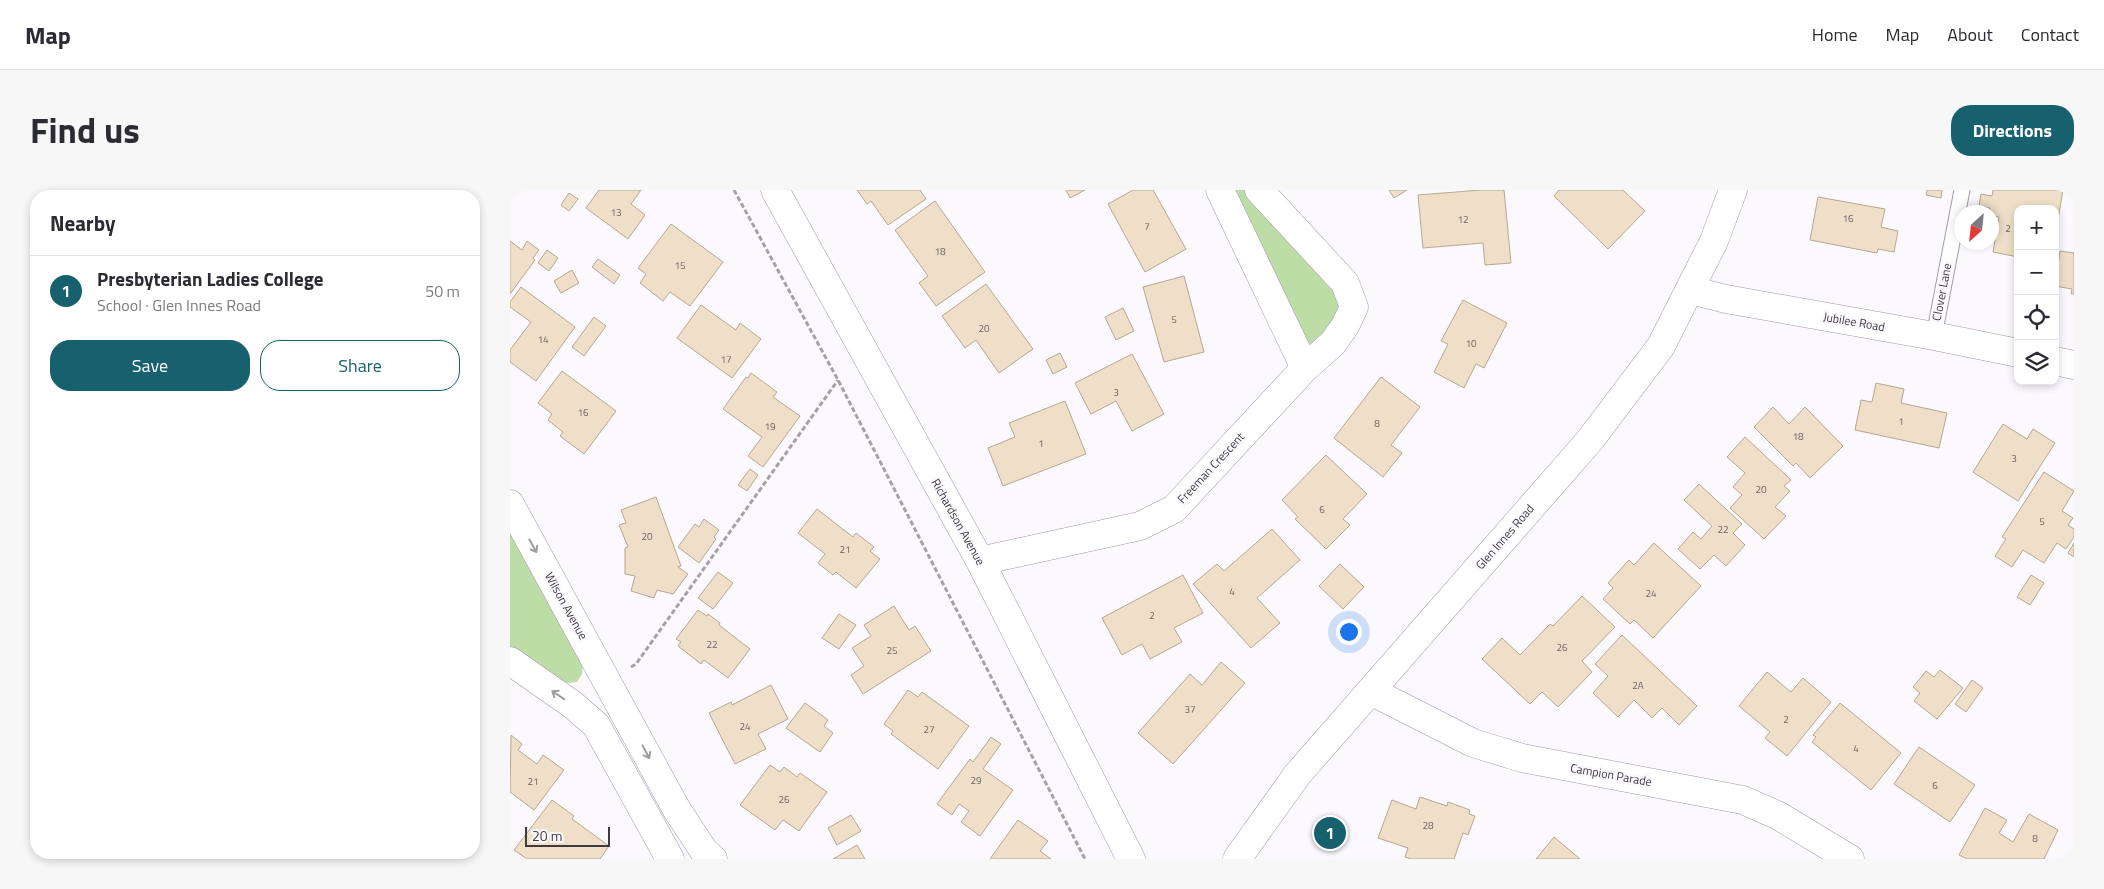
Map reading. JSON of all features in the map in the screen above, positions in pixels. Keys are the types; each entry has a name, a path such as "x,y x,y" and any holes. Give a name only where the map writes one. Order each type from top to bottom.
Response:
{"street":[{"name":"Richardson Avenue","path":"775,190 980,561 1131,859"},
{"path":"1220,190 1305,368"},
{"name":"Freeman Crescent","path":"980,561 1140,526 1174,509 1305,368 1333,343 1345,326 1354,306 1345,283 1259,190"},
{"name":"Glen Innes Road","path":"1237,859 1297,775 1590,440 1661,346 1714,241 1733,190"},
{"name":"Jubilee Road","path":"1690,290 1726,299 2014,352"},
{"path":"2059,362 2074,365"},
{"name":"Wilson Avenue","path":"510,504 677,810 704,851 713,859"},
{"path":"510,661 574,705 596,725 670,859"},
{"name":"Campion Parade","path":"1371,691 1473,743 1522,758 1743,800 1779,816 1850,859"},
{"path":"596,725 622,709"},
{"path":"653,826 677,810"}],"lane":[{"name":"Clover Lane","path":"1934,336 1962,190"}],"path":[{"path":"734,190 838,380 1085,859"},
{"path":"624,672 636,664 838,380"}],"green space":[{"path":"1220,190 1259,190 1354,307 1305,368"},
{"path":"510,527 583,663 582,674 577,682 560,681 510,646"}],"building":[{"path":"599,190 641,190 631,204 645,215 628,239 586,208"},
{"path":"857,190 920,190 926,199 888,225 871,201 867,204"},
{"path":"1066,190 1085,190 1070,198"},
{"path":"1133,190 1153,190 1186,249 1145,272 1108,204"},
{"path":"1389,190 1407,190 1394,198"},
{"path":"1504,190 1511,263 1485,265 1483,243 1423,248 1418,195"},
{"path":"1559,190 1623,190 1645,211 1608,249 1554,196"},
{"path":"1927,190 1942,190 1941,198 1926,195"},
{"path":"1993,190 2063,190 2059,214 2059,205 2014,205 2014,256 1993,252 1993,250 1999,250 1999,205 1979,205 1981,194 1992,196"},
{"path":"569,193 578,199 569,211 561,205"},
{"path":"1818,197 1885,209 1881,227 1898,231 1894,252 1878,249 1877,253 1810,240"},
{"path":"935,201 985,272 936,306 919,283 928,276 895,230"},
{"path":"671,224 723,262 690,306 670,292 663,301 640,283 646,274 638,268"},
{"path":"510,241 522,250 527,241 539,250 533,258 535,260 510,294"},
{"path":"547,250 558,258 549,271 538,263"},
{"path":"2060,251 2074,253 2074,294 2071,294 2072,289 2059,287"},
{"path":"598,259 620,275 614,284 592,267"},
{"path":"572,270 579,283 561,293 554,281"},
{"path":"1184,276 1204,352 1164,362 1143,287"},
{"path":"986,284 1033,349 999,373 976,340 965,348 942,316"},
{"path":"521,287 575,327 536,381 510,362 510,350 531,322 510,307 510,302"},
{"path":"1463,300 1507,323 1484,368 1476,364 1464,388 1434,372 1448,344 1441,341"},
{"path":"701,305 736,330 740,323 761,339 732,378 677,338"},
{"path":"1123,308 1134,331 1116,340 1105,317"},
{"path":"594,317 606,326 584,356 572,347"},
{"path":"1060,353 1067,367 1053,374 1046,360"},
{"path":"1132,354 1164,414 1132,431 1116,401 1091,414 1075,383"},
{"path":"562,371 616,411 584,454 560,436 563,432 548,420 552,414 538,403"},
{"path":"751,373 777,392 773,397 800,416 763,467 748,456 762,437 723,409"},
{"path":"1381,377 1420,407 1391,445 1402,453 1383,477 1334,438"},
{"path":"1876,383 1904,389 1901,403 1947,413 1939,448 1855,430 1861,400 1872,402"},
{"path":"1065,401 1086,454 1003,486 988,448 1015,437 1009,423"},
{"path":"1773,407 1789,424 1805,407 1843,446 1810,478 1796,463 1793,466 1754,427"},
{"path":"2003,424 2027,439 2033,429 2055,443 2018,501 1973,472"},
{"path":"1745,437 1791,480 1784,486 1790,491 1775,507 1786,516 1764,539 1730,508 1742,495 1733,487 1745,473 1727,457"},
{"path":"1326,455 1367,494 1343,519 1350,525 1326,549 1295,519 1298,517 1282,500"},
{"path":"750,469 758,475 747,491 738,485"},
{"path":"2044,472 2074,491 2062,511 2073,518 2068,525 2074,529 2074,537 2066,549 2057,543 2044,563 2023,550 2012,567 1995,556 2006,539 2002,537"},
{"path":"1699,484 1742,524 1733,533 1745,545 1726,566 1714,555 1700,569 1678,549 1693,532 1701,539 1712,526 1684,500"},
{"path":"656,497 681,566 678,567 688,574 673,594 657,590 654,598 631,591 635,576 625,574 625,548 628,547 619,525 626,523 621,510"},
{"path":"817,509 853,537 856,533 874,547 870,551 880,559 856,588 836,572 833,575 818,563 825,554 798,533"},
{"path":"704,519 719,530 714,537 716,539 699,563 678,547 695,524 699,527"},
{"path":"1272,529 1300,560 1257,598 1280,623 1251,648 1193,584 1217,564 1224,571"},
{"path":"1654,543 1701,586 1653,638 1634,620 1630,624 1603,599 1613,588 1608,583 1629,560 1634,565"},
{"path":"2074,543 2074,557 2068,553"},
{"path":"1340,564 1364,587 1343,609 1319,586"},
{"path":"718,572 733,583 713,609 698,598"},
{"path":"1183,575 1203,613 1174,628 1182,642 1150,659 1142,644 1122,655 1102,618"},
{"path":"2031,575 2044,583 2030,605 2017,597"},
{"path":"1582,596 1615,627 1582,661 1592,672 1558,707 1542,692 1530,704 1482,659 1502,638 1520,655 1550,624 1553,626"},
{"path":"894,606 909,630 915,626 931,651 863,694 851,675 864,666 852,648 871,636 864,625"},
{"path":"698,610 707,616 708,614 720,623 719,625 750,649 728,678 704,660 701,664 678,646 681,642 676,639"},
{"path":"839,614 856,625 839,649 822,638"},
{"path":"1622,635 1697,706 1679,725 1662,708 1652,718 1634,700 1618,717 1593,693 1608,676 1595,664"},
{"path":"1221,662 1245,683 1173,764 1138,733 1190,674 1202,685"},
{"path":"1940,670 1963,688 1937,719 1914,701 1920,693 1913,687 1926,671 1934,677"},
{"path":"1767,672 1791,692 1803,678 1831,702 1787,756 1765,738 1770,732 1739,706"},
{"path":"1972,680 1983,688 1966,712 1955,704"},
{"path":"771,685 788,719 758,734 766,749 735,764 709,713 731,702 732,705"},
{"path":"908,690 918,697 922,692 969,726 938,769 891,734 893,731 884,724"},
{"path":"805,703 828,720 824,726 833,733 820,752 786,728"},
{"path":"1840,703 1901,753 1871,790 1812,742 1816,737 1813,735"},
{"path":"511,735 522,744 518,750 537,764 543,755 564,770 534,810 510,792"},
{"path":"991,737 1001,744 983,769 1013,790 980,836 961,822 969,811 959,804 952,815 937,804 970,759 973,762"},
{"path":"1919,747 1975,785 1950,822 1894,784"},
{"path":"770,765 780,772 784,767 797,777 800,773 827,792 799,831 783,820 775,830 740,805"},
{"path":"1420,797 1447,806 1448,802 1470,810 1469,814 1475,816 1468,835 1463,833 1454,859 1411,859 1405,857 1408,848 1378,838 1392,800 1416,809"},
{"path":"552,800 574,816 572,819 609,846 600,859 527,859 514,850"},
{"path":"1985,808 2007,820 1999,833 2013,842 2029,814 2058,830 2044,859 1967,859 1959,855"},
{"path":"851,815 861,831 837,845 828,828"},
{"path":"1018,820 1048,841 1040,851 1051,859 990,859"},
{"path":"1554,837 1580,859 1536,859"},
{"path":"857,845 865,859 833,859"}],"place":[{"name":"Presbyterian Ladies College","path":"1330,833"}]}
